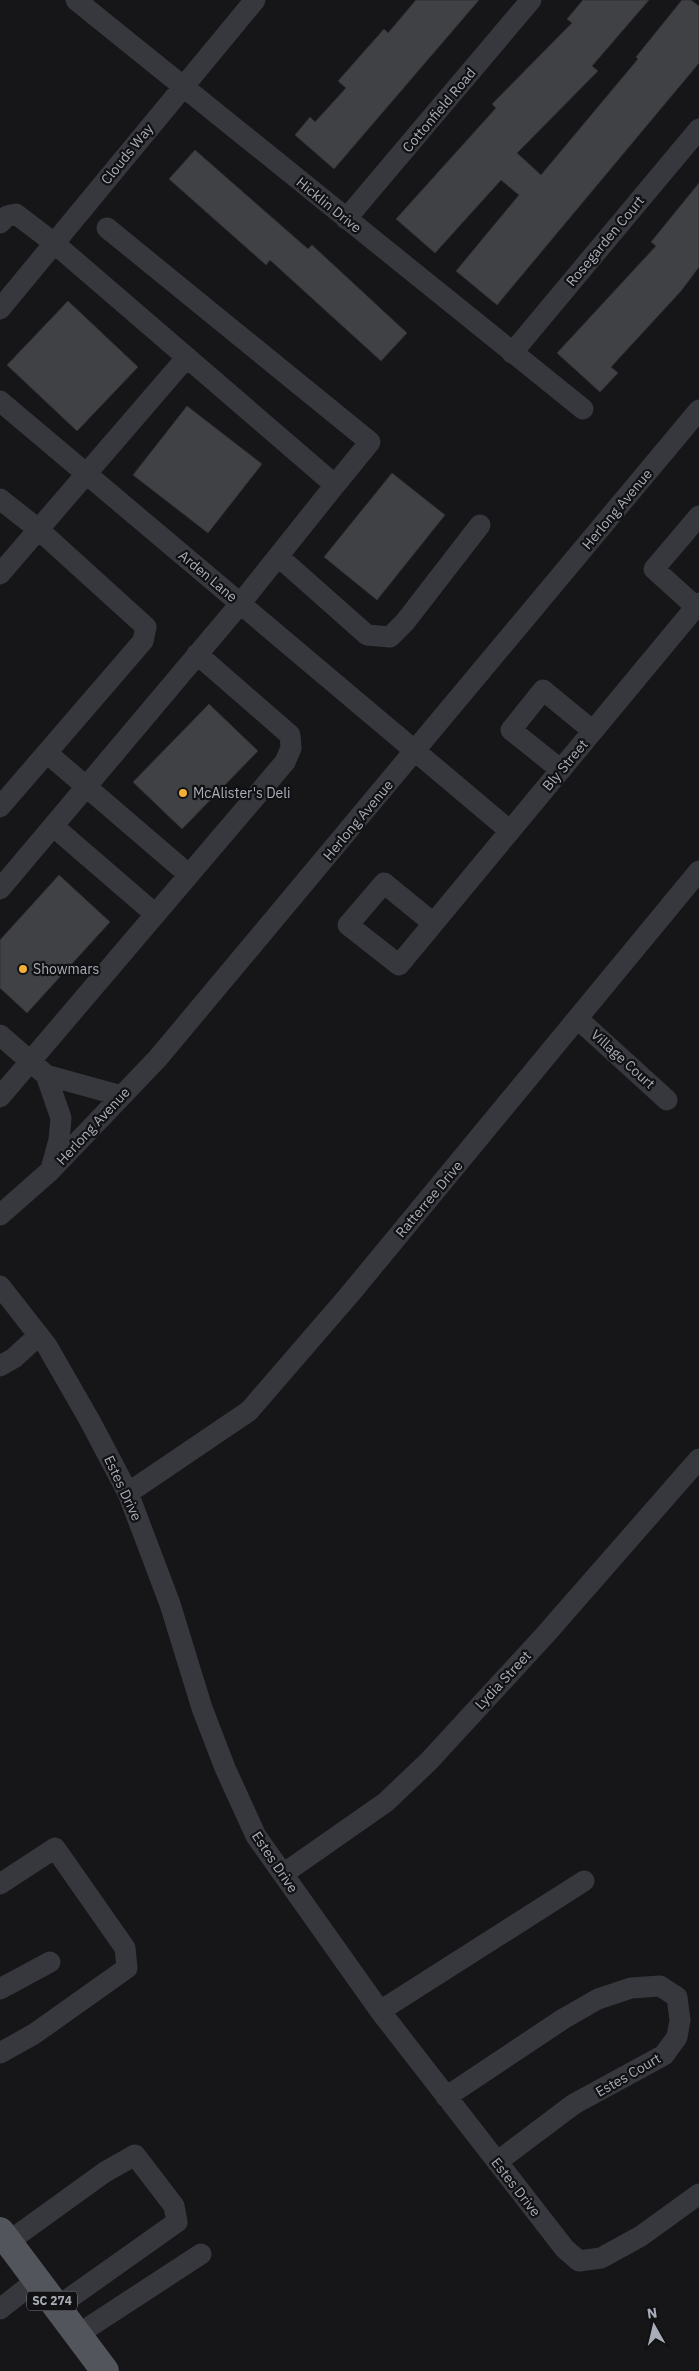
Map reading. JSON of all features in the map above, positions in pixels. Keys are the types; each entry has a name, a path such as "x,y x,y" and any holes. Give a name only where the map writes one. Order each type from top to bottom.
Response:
{"main road":[{"name":"SC 274","path":"4,2237 105,2371"}],"street":[{"name":"Hicklin Drive","path":"76,0 583,409"},
{"name":"Clouds Way","path":"0,309 182,86 255,0"},
{"name":"Cottonfield Road","path":"346,219 531,0"},
{"name":"Rosegarden Court","path":"512,353 699,129"},
{"path":"0,223 6,216 16,214 54,243 335,485"},
{"path":"0,889 240,604 370,442 107,228"},
{"path":"0,574 85,473 187,357"},
{"name":"Arden Lane","path":"0,401 415,752"},
{"name":"Herlong Avenue","path":"0,1215 50,1172 158,1058 699,410"},
{"path":"0,499 38,529 146,627 143,642 0,807"},
{"path":"698,605 654,569 699,516"},
{"path":"278,557 367,635 390,637 405,622 480,526"},
{"name":"Bly Street","path":"433,923 698,605"},
{"path":"0,1096 285,762 291,748 290,735 197,654"},
{"path":"561,770 511,730 543,690 593,731"},
{"path":"415,752 510,831"},
{"path":"46,753 188,874"},
{"path":"52,826 154,914"},
{"name":"Ratterree Drive","path":"128,1493 249,1411 350,1294 699,871"},
{"name":"Village Court","path":"578,1019 667,1100"},
{"path":"0,1035 46,1075 122,1096"},
{"path":"46,1075 61,1118 59,1140 50,1172"},
{"name":"Estes Drive","path":"0,1286 38,1336 90,1421 128,1493 170,1604 202,1708 225,1768 256,1836 380,2010 446,2097 565,2249 579,2262 601,2258 640,2236 699,2194"},
{"path":"0,1366 14,1358 38,1336"},
{"name":"Lydia Street","path":"283,1874 386,1802 429,1761 545,1635 699,1459"},
{"path":"0,1884 55,1848 125,1948 127,1968 34,2034 0,2053"},
{"path":"380,2010 584,1881"},
{"path":"0,1989 50,1962"},
{"name":"Estes Court","path":"446,2097 562,2019 598,1998 631,1988 660,1986 677,1997 680,2020 677,2037 664,2055 574,2104 497,2162"},
{"path":"4,2237 104,2172 135,2155 174,2206 177,2222 57,2307"},
{"path":"78,2335 201,2254"},
{"path":"0,2309 36,2280"}],"building":[{"path":"416,0 479,0 334,169 295,135 310,117 315,122 346,88 338,81 384,29 388,33"},
{"path":"583,0 649,0 592,66 598,71 517,153 541,175 638,59 636,57 682,0 691,0 699,6 699,63 497,305 456,271 519,195 501,180 435,253 396,219 496,108 492,104 572,23 567,19"},
{"path":"195,150 308,249 312,245 407,333 381,361 270,260 266,265 169,179"},
{"path":"699,183 699,267 681,291 611,367 618,373 600,392 557,353 656,246 651,242"},
{"path":"68,301 138,367 77,431 7,365"},
{"path":"187,406 262,464 208,533 133,475"},
{"path":"392,473 445,515 377,600 324,557"},
{"path":"209,704 258,751 182,829 133,782"},
{"path":"59,875 110,922 27,1013 0,988 0,940"}],"place":[{"name":"McAlister's Deli","path":"183,793"},
{"name":"Showmars","path":"23,969"}]}
